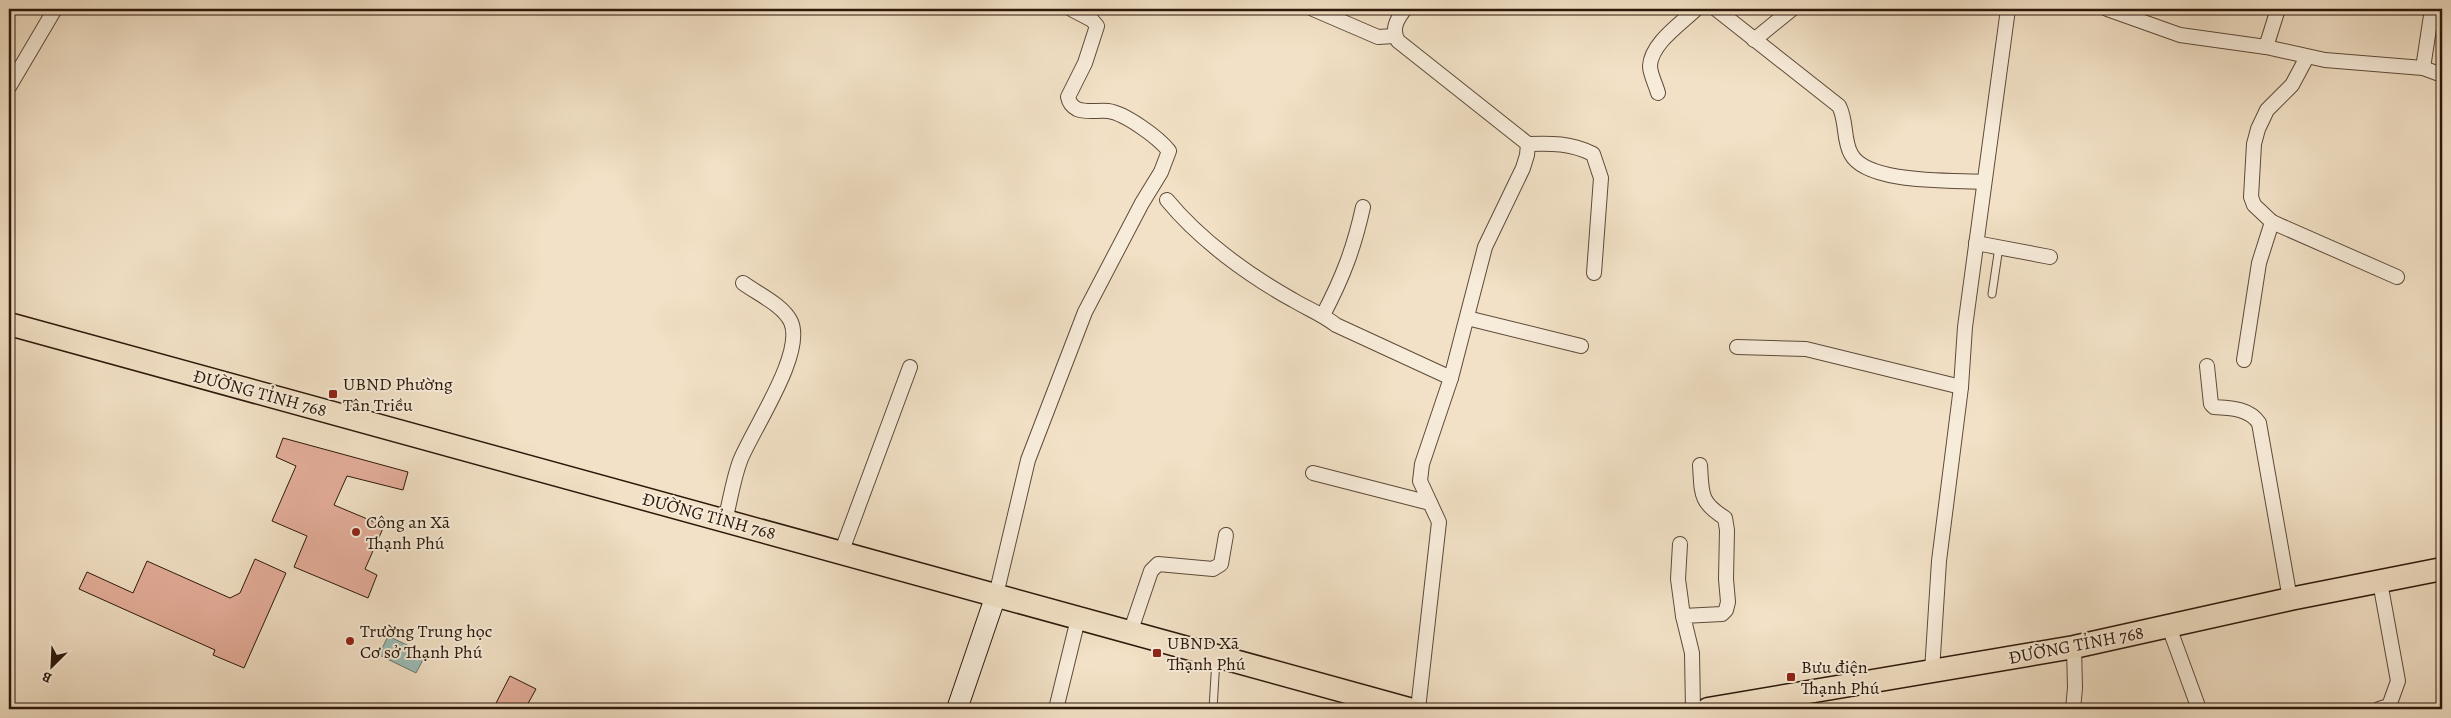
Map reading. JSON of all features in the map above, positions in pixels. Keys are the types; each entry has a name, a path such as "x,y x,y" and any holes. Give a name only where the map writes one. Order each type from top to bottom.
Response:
{"main road":[{"name":"ĐƯỜNG TỈNH 768","path":"9,324 1409,709"},
{"name":"ĐƯỜNG TỈNH 768","path":"1708,709 1756,705 1932,670 2074,647 2290,599 2442,569"}],"street":[{"path":"9,87 54,9"},
{"path":"958,709 996,595 1028,460 1081,321 1142,203 1161,172 1169,152 1164,145 1133,122 1110,112 1088,111 1076,108 1070,104 1068,96 1085,63 1097,26 1092,20 1071,9"},
{"path":"1313,9 1367,33 1378,36 1394,36"},
{"path":"1405,9 1396,22 1394,36 1398,41 1528,144 1560,143 1581,148 1593,154 1602,178 1594,273"},
{"path":"1658,93 1650,67 1652,58 1660,44 1696,9"},
{"path":"1716,9 1839,106 1844,118 1850,152 1865,168 1888,176 1984,182"},
{"path":"1754,40 1792,9"},
{"path":"1932,670 1939,561 1961,387 1965,327 2008,9"},
{"path":"2107,9 2180,35 2266,47 2325,60 2423,68 2442,75"},
{"path":"2266,47 2278,9"},
{"path":"2423,68 2432,9"},
{"path":"2307,57 2292,85 2267,110 2254,144 2251,197 2254,205 2272,222 2397,277"},
{"path":"1418,709 1439,522 1420,481 1422,464 1451,378 1485,247 1523,168 1528,144"},
{"path":"1167,200 1217,248 1293,300 1323,315 1336,325 1451,378"},
{"path":"1323,315 1340,282 1354,248 1363,207"},
{"path":"2244,360 2259,264 2272,222"},
{"path":"1976,243 2050,257"},
{"path":"725,521 740,462 773,399 793,338 791,322 776,306 743,283"},
{"path":"1467,318 1581,346"},
{"path":"1737,347 1806,349 1961,387"},
{"path":"2207,366 2211,404 2214,407 2240,410 2255,417 2259,422 2290,599"},
{"path":"840,553 910,367"},
{"path":"1683,616 1722,614 1726,610 1728,602 1726,579 1727,530 1724,518 1708,508 1702,496 1700,465"},
{"path":"1313,473 1430,503"},
{"path":"1130,633 1151,571 1158,564 1213,570 1221,564 1226,535"},
{"path":"1680,544 1678,579 1683,616 1692,654 1693,709"},
{"path":"2378,709 2389,706 2398,681 2380,582"},
{"path":"1056,709 1078,619"},
{"path":"2169,627 2199,709"},
{"path":"2073,709 2075,688 2074,647"}],"lane":[{"path":"1992,294 1999,247"},
{"path":"1213,709 1216,656"}],"water":[{"path":"388,636 426,654 416,673 379,655"}],"building":[{"path":"283,438 408,472 403,490 347,476 334,505 384,526 365,569 377,575 368,598 294,567 307,536 272,521 296,466 276,457"},
{"path":"255,559 286,573 244,668 213,655 215,650 79,589 87,572 133,593 147,561 230,598 240,593"},
{"path":"510,676 536,689 525,709 493,709"}],"place":[{"name":"UBND Phường Tân Triều","path":"333,394"},
{"name":"Công an Xã Thạnh Phú","path":"356,532"},
{"name":"Trường Trung học Cơ sở Thạnh Phú","path":"350,641"},
{"name":"UBND Xã Thạnh Phú","path":"1157,653"},
{"name":"Bưu điện Thạnh Phú","path":"1791,677"}]}
